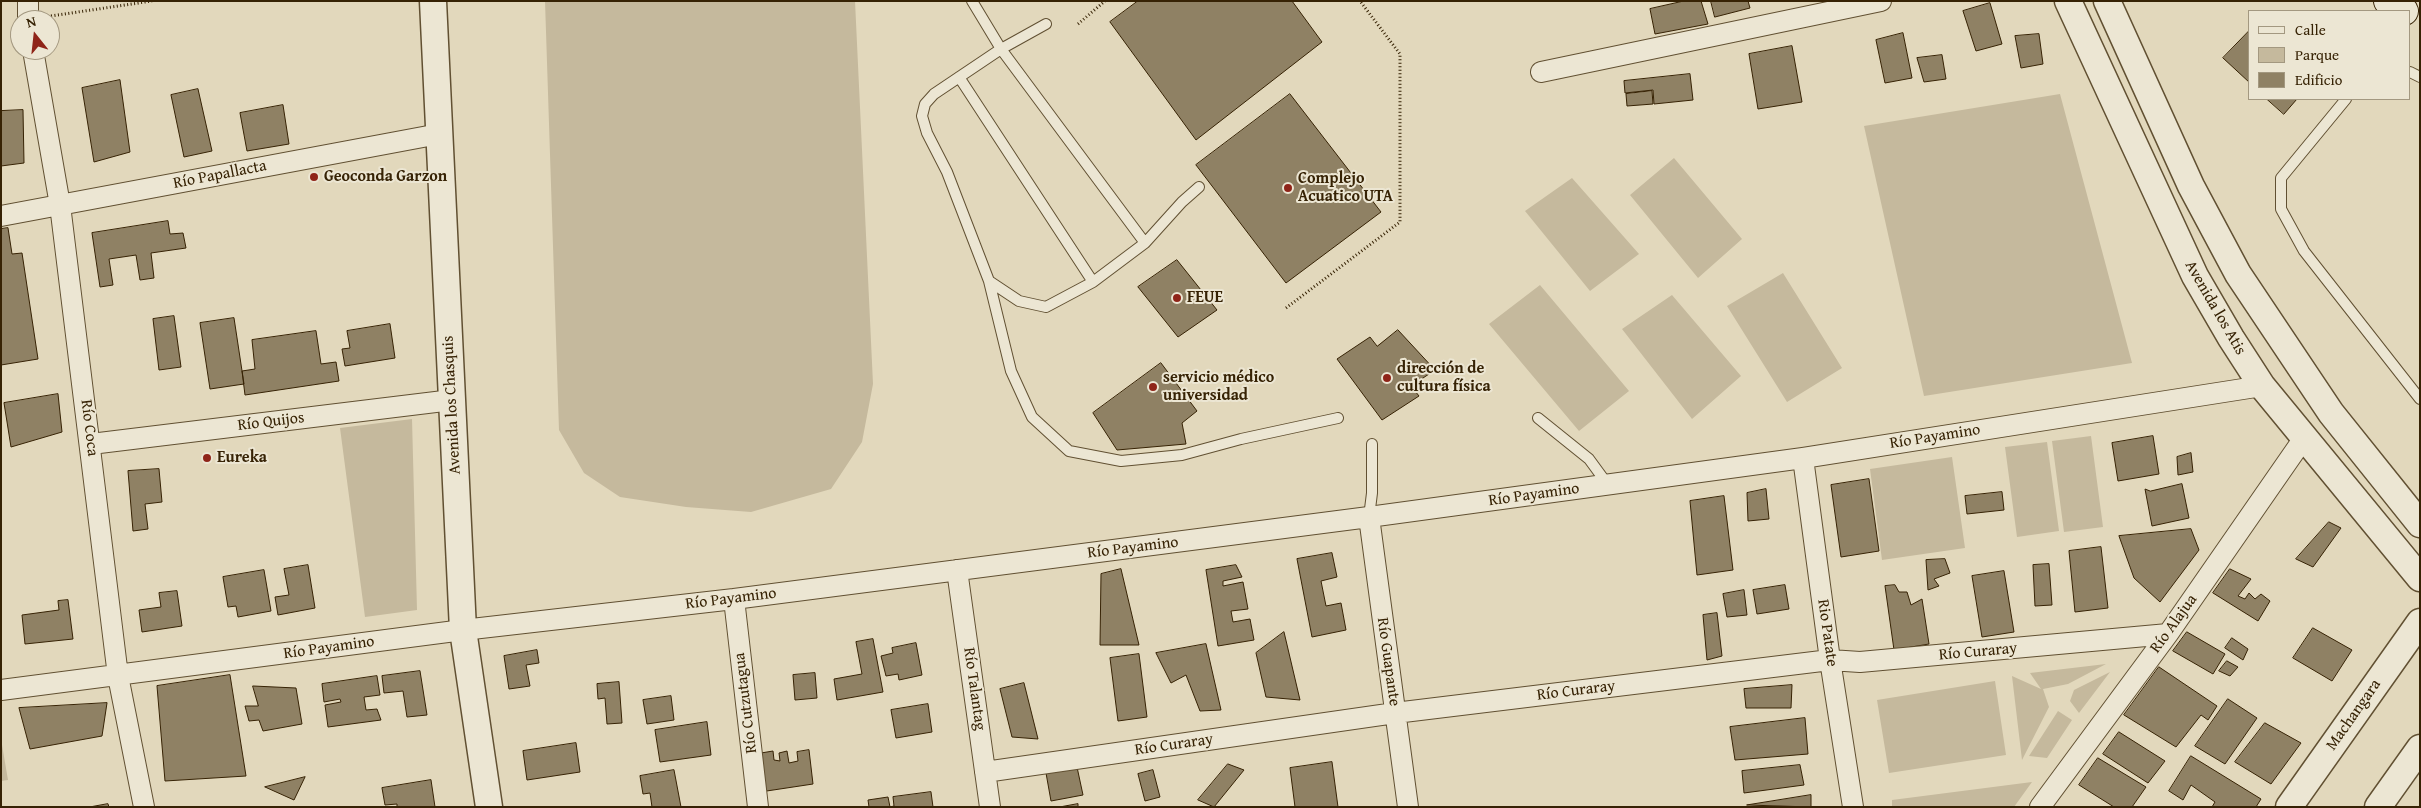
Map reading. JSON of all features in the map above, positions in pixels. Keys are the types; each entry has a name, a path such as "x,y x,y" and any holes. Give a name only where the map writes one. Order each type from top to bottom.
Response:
{"main road":[{"path":"2388,1 2402,10"}],"street":[{"name":"Avenida los Chasquis","path":"433,1 463,630 489,807"},
{"path":"1541,72 1881,1"},
{"name":"Avenida los Atis","path":"2068,1 2195,276 2262,386 2420,578"},
{"path":"2107,1 2191,186 2238,274 2331,413 2420,524"},
{"name":"Río Coca","path":"35,60 60,205 91,444 118,676 144,807"},
{"name":"Río Papallacta","path":"1,216 439,134"},
{"name":"Río Payamino","path":"1,690 463,630 734,599 1369,518 1803,458 2262,386"},
{"name":"Río Quijos","path":"91,444 452,400"},
{"name":"Río Alajua","path":"2040,807 2168,634 2304,438"},
{"name":"Rio Patate","path":"1803,458 1830,660 1853,807"},
{"name":"Río Guapante","path":"1369,518 1408,807"},
{"name":"Río Talantag","path":"957,570 990,807"},
{"name":"Río Cutzutagua","path":"734,599 758,807"},
{"name":"Machangara","path":"2289,807 2420,622"},
{"name":"Río Curaray","path":"986,772 1396,713 1830,660 1860,662 2168,634"},
{"path":"2378,807 2420,748"}],"lane":[{"path":"972,1 1000,49 1145,243"},
{"path":"1046,24 1000,49 958,77 925,104 922,116 926,133 947,172 989,281 1011,371 1032,417 1068,451 1121,461 1182,455 1242,439 1338,418"},
{"path":"958,77 1093,282"},
{"path":"2345,100 2281,178 2281,209 2304,251 2420,399"},
{"path":"989,281 1019,301 1046,307 1093,282 1145,243 1182,202 1199,187"},
{"path":"1538,418 1589,459 1608,485"},
{"path":"1369,518 1372,493 1372,444"}],"path":[{"path":"60,15 152,1"},
{"path":"1078,24 1105,1"},
{"path":"1286,308 1400,222 1400,54 1360,1"}],"green space":[{"path":"545,1 855,1 873,384 862,442 831,489 751,512 686,507 620,497 584,473 559,430"},
{"path":"2060,94 2132,363 1924,396 1864,126"},
{"path":"1674,158 1742,239 1698,278 1630,195"},
{"path":"1572,178 1639,254 1590,291 1525,211"},
{"path":"1783,273 1842,368 1787,402 1727,306"},
{"path":"1540,285 1629,391 1579,431 1489,324"},
{"path":"1672,295 1741,376 1692,419 1622,329"},
{"path":"412,419 417,610 365,617 340,428"},
{"path":"2091,436 2103,527 2064,532 2052,441"},
{"path":"2047,442 2059,531 2017,537 2005,447"},
{"path":"1952,457 1965,548 1882,560 1870,469"},
{"path":"2106,664 2068,684 2043,689 2049,707 2022,760 2012,676 2041,689 2030,673"},
{"path":"2110,672 2079,713 2070,701 2074,690"},
{"path":"1995,681 2006,755 1889,773 1877,700"},
{"path":"2058,711 2072,720 2047,758 2029,756"},
{"path":"1,739 8,780 1,781"},
{"path":"2032,782 2014,807 1892,807 1892,800"}],"building":[{"path":"1138,1 1292,1 1322,42 1196,140 1110,22"},
{"path":"1684,1 1701,1 1708,24 1655,34 1650,9"},
{"path":"1711,1 1748,1 1750,8 1715,17"},
{"path":"1990,3 2002,44 1976,51 1963,11"},
{"path":"2248,32 2248,81 2223,58"},
{"path":"1903,33 1912,78 1885,83 1876,40"},
{"path":"2039,34 2043,64 2021,68 2015,36"},
{"path":"1792,46 1802,102 1758,109 1749,54"},
{"path":"1942,55 1946,79 1924,82 1917,58"},
{"path":"1690,74 1693,100 1654,104 1653,90 1625,93 1624,81"},
{"path":"120,80 130,152 94,162 82,88"},
{"path":"198,89 212,151 184,157 171,95"},
{"path":"1652,91 1653,104 1627,106 1626,94"},
{"name":"Complejo Acuatico UTA","path":"1290,94 1381,212 1286,283 1196,165"},
{"path":"2268,100 2296,100 2284,114"},
{"path":"283,105 289,144 247,151 240,113"},
{"path":"23,110 24,163 1,166 1,111"},
{"path":"168,221 170,234 183,233 186,248 151,253 154,278 140,280 136,255 109,259 113,285 100,287 92,233"},
{"path":"8,228 12,254 22,253 38,359 1,365 1,229"},
{"name":"FEUE","path":"1177,260 1217,310 1178,337 1138,287"},
{"path":"174,316 181,367 159,370 153,319"},
{"path":"234,318 244,384 210,389 200,323"},
{"path":"390,324 395,358 345,366 342,349 350,348 347,331"},
{"name":"dirección de cultura física","path":"1398,330 1435,370 1411,386 1419,396 1382,420 1337,359 1370,337 1377,346"},
{"path":"316,331 321,364 336,362 339,381 245,395 242,371 255,369 252,340"},
{"name":"servicio médico universidad","path":"1161,363 1197,411 1182,423 1186,444 1117,450 1093,413"},
{"path":"58,394 62,432 11,447 4,403"},
{"path":"2153,436 2159,474 2118,481 2112,443"},
{"path":"2191,453 2193,472 2178,475 2177,457"},
{"path":"159,469 162,502 145,504 148,529 133,531 128,471"},
{"path":"1869,479 1879,551 1841,557 1831,485"},
{"path":"2182,484 2189,518 2152,526 2145,489 2150,491"},
{"path":"1766,489 1769,519 1748,521 1747,493"},
{"path":"2002,492 2004,510 1967,514 1965,496"},
{"path":"1724,496 1733,570 1697,575 1690,501"},
{"path":"2329,522 2341,528 2313,567 2296,559"},
{"path":"2191,529 2199,550 2160,602 2134,578 2119,536"},
{"path":"2101,547 2108,608 2075,612 2069,551"},
{"path":"1332,553 1337,577 1321,581 1326,606 1341,603 1346,630 1312,637 1297,559"},
{"path":"1945,559 1950,573 1934,579 1939,586 1928,590 1926,560"},
{"path":"2049,564 2052,605 2035,606 2033,565"},
{"path":"308,565 315,608 278,615 275,597 289,595 284,569"},
{"path":"1236,565 1242,577 1223,581 1223,586 1243,582 1248,609 1231,611 1233,622 1250,619 1254,640 1218,646 1206,570"},
{"path":"1121,569 1139,645 1100,645 1101,574"},
{"path":"2230,569 2251,579 2238,596 2245,599 2249,593 2255,599 2261,594 2270,601 2258,621 2213,593"},
{"path":"264,570 271,611 238,617 236,606 228,607 223,577"},
{"path":"2004,571 2014,632 1982,637 1972,576"},
{"path":"1785,585 1789,609 1757,614 1753,590"},
{"path":"1895,585 1899,592 1907,592 1911,605 1922,599 1929,644 1894,650 1885,586"},
{"path":"1744,590 1747,615 1727,617 1723,594"},
{"path":"177,591 182,626 142,632 139,610 161,607 159,593"},
{"path":"68,600 73,639 25,644 22,615 59,610 58,601"},
{"path":"1717,613 1722,656 1707,660 1703,615"},
{"path":"2313,628 2352,650 2332,681 2293,658"},
{"path":"1284,632 1300,700 1266,697 1256,653"},
{"path":"2187,632 2225,654 2213,674 2173,651"},
{"path":"2232,638 2248,649 2243,660 2225,648"},
{"path":"873,639 883,692 837,700 834,679 862,674 856,642"},
{"path":"916,643 922,675 899,680 898,674 886,676 881,656 893,653 892,648"},
{"path":"1206,644 1221,710 1200,711 1186,675 1171,683 1156,653"},
{"path":"537,650 539,663 526,665 530,686 509,689 504,656"},
{"path":"1139,654 1147,717 1118,721 1110,658"},
{"path":"2227,661 2238,667 2230,676 2219,671"},
{"path":"2159,667 2217,706 2208,720 2201,715 2176,747 2124,715"},
{"path":"420,671 427,715 407,717 403,691 384,693 382,676"},
{"path":"815,673 817,698 795,700 793,675"},
{"path":"230,675 246,776 165,781 157,686"},
{"path":"377,676 380,695 364,697 366,710 377,709 381,720 328,727 325,705 341,702 340,699 324,702 322,684"},
{"path":"619,682 622,723 607,724 605,698 598,699 597,684"},
{"path":"1024,683 1038,739 1012,737 1000,689"},
{"path":"1792,685 1791,708 1746,708 1744,689"},
{"path":"253,686 296,688 302,724 263,731 259,720 249,721 245,706 258,706"},
{"path":"671,696 674,720 647,724 643,700"},
{"path":"2228,699 2257,718 2225,764 2195,746"},
{"path":"107,703 102,736 30,749 19,708"},
{"path":"928,704 932,732 896,738 891,710"},
{"path":"1805,718 1808,754 1735,760 1730,727"},
{"path":"707,722 711,755 660,762 655,730"},
{"path":"2265,723 2301,743 2271,784 2235,762"},
{"path":"2119,732 2165,761 2148,783 2103,754"},
{"path":"576,743 580,772 527,780 523,751"},
{"path":"809,750 813,784 760,792 755,754 773,751 774,760 780,761 779,753 787,751 789,763 798,761 797,752"},
{"path":"2191,756 2261,799 2256,807 2212,807 2215,802 2191,785 2183,800 2169,791"},
{"path":"2098,758 2146,787 2132,807 2114,807 2079,785"},
{"path":"1332,762 1338,807 1295,807 1290,768"},
{"path":"1228,764 1244,770 1214,807 1198,800"},
{"path":"1800,765 1804,785 1744,793 1742,771"},
{"path":"1077,767 1083,795 1051,801 1046,773"},
{"path":"674,770 681,807 652,807 650,793 643,794 640,776"},
{"path":"1153,770 1160,797 1145,801 1138,774"},
{"path":"305,777 294,800 265,787"},
{"path":"431,780 435,807 397,807 397,804 385,805 382,788"},
{"path":"931,792 933,807 890,807 894,806 893,797"},
{"path":"1811,795 1811,807 1747,805"},
{"path":"888,797 890,807 869,807 868,800"},
{"path":"108,804 109,807 90,807"},
{"path":"1078,804 1078,807 1060,807"}],"place":[{"name":"Geoconda Garzon","path":"314,177"},
{"name":"Complejo Acuatico UTA","path":"1288,188"},
{"name":"FEUE","path":"1177,298"},
{"name":"dirección de cultura física","path":"1387,378"},
{"name":"servicio médico universidad","path":"1153,387"},
{"name":"Eureka","path":"207,458"}]}
